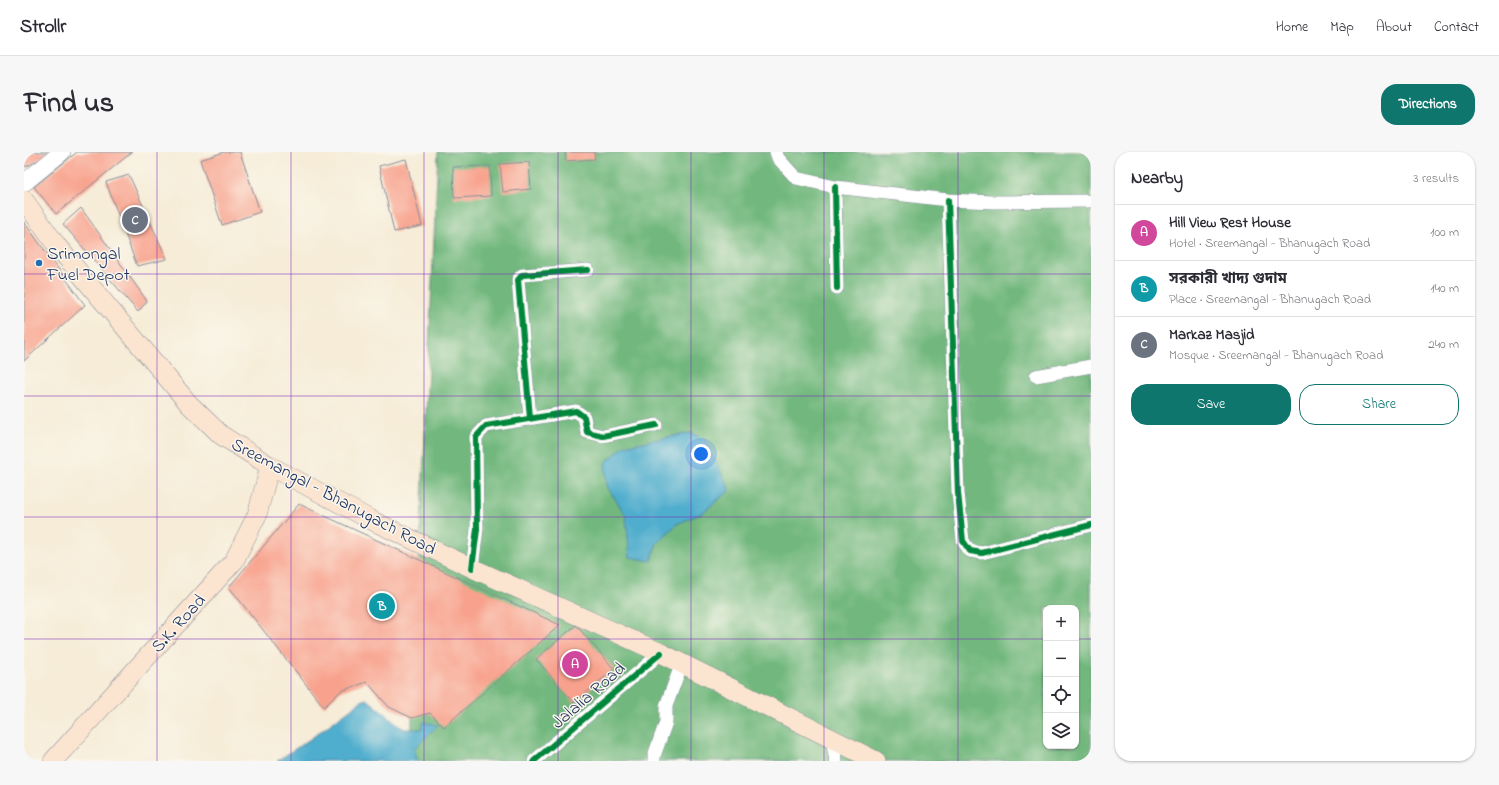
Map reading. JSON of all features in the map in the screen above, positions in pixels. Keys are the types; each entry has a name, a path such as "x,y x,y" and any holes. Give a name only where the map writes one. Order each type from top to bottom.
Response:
{"main road":[{"name":"Sreemangal - Bhanugach Road","path":"24,200 57,246 189,404 221,435 270,466 373,521 472,568 682,663 876,761"},
{"name":"S.K. Road","path":"53,761 234,561 257,515 270,466"}],"street":[{"path":"24,183 62,152"},
{"path":"776,152 778,158 796,178 835,187 948,200 993,202 1091,201"},
{"path":"835,187 837,288"},
{"path":"948,200 958,493 963,541 970,551 982,553 1091,525"},
{"path":"530,418 518,280 522,275 588,270"},
{"path":"1036,376 1091,366"},
{"path":"472,568 477,529 476,437 486,426 576,411 584,417 587,432 603,436 656,425"},
{"name":"Jalalia Road","path":"534,761 661,653"},
{"path":"654,761 654,756 666,722 666,706 682,663"},
{"path":"832,739 836,761"}],"green space":[{"path":"438,152 1091,152 1091,761 410,761"}],"water":[{"path":"691,433 704,439 730,490 702,513 677,524 657,543 651,561 630,557 626,516 607,486 605,463 624,446"},
{"path":"367,699 404,729 422,729 423,722 438,725 414,749 418,761 277,761 313,737 361,701"}],"building":[{"path":"24,152 52,152 26,167 24,164"},
{"path":"77,152 132,152 56,214 34,187"},
{"path":"224,152 240,152 260,212 222,225 200,160"},
{"path":"565,152 594,152 595,159 566,161"},
{"path":"406,159 422,226 394,232 379,166"},
{"path":"529,162 531,189 503,192 500,164"},
{"path":"490,166 491,196 454,198 453,167"},
{"path":"129,175 167,259 137,266 106,182"},
{"path":"81,208 147,301 138,312 63,224"},
{"name":"Srimongal Fuel Depot","path":"24,222 85,305 24,361"},
{"path":"299,504 560,625 444,727 430,713 412,718 389,707 367,682 341,691 324,707 229,587"},
{"path":"576,625 614,669 574,703 536,659"}],"cycle path":[{"path":"835,187 837,288"},
{"path":"948,200 958,493 963,541 970,551 982,553 1091,525"},
{"path":"530,418 518,280 522,275 588,270"},
{"path":"472,568 477,529 476,437 486,426 576,411 584,417 587,432 603,436 656,425"},
{"path":"534,761 661,653"}],"place":[{"name":"Markaz Masjid","path":"135,220"},
{"name":"Srimongal Fuel Depot","path":"39,263"},
{"name":"সরকারী খাদ্য গুদাম","path":"382,606"},
{"name":"Hill View Rest House","path":"575,664"}]}
